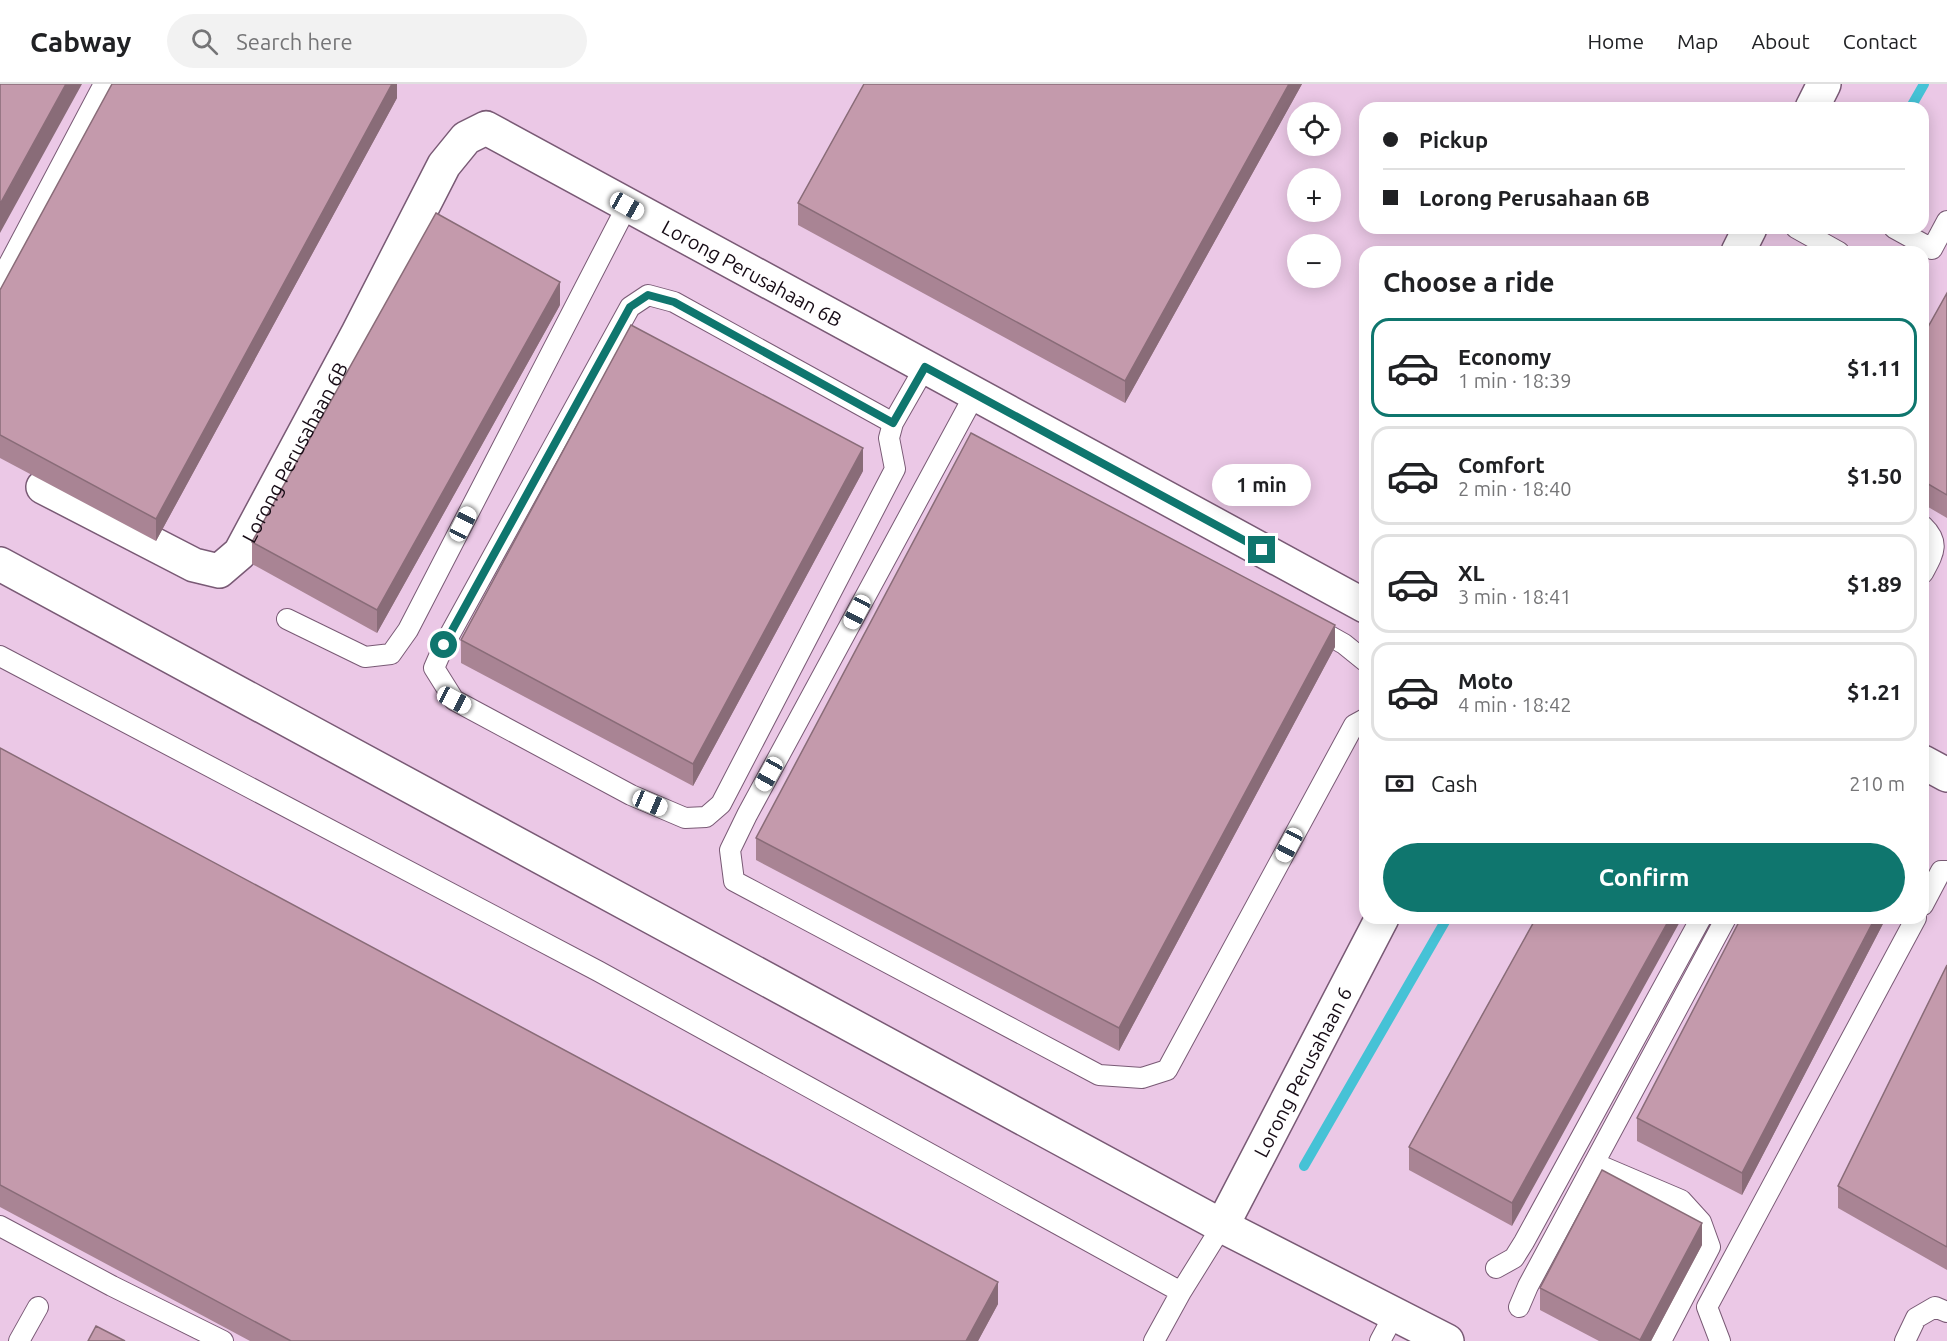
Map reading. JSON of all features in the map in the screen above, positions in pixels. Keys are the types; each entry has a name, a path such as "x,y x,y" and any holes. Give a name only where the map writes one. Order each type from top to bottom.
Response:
{"street":[{"path":"1815,102 1824,84"},
{"name":"Lorong Perusahaan 6B","path":"43,488 194,565 219,571 240,553 358,333 444,165 466,138 486,128 1359,603"},
{"path":"0,564 1222,1226 1447,1341"},
{"path":"1929,765 1947,775"},
{"name":"Lorong Perusahaan 6","path":"1222,1226 1379,924"}],"lane":[{"path":"0,281 104,84"},
{"path":"287,619 365,657 391,654 408,630 627,206"},
{"path":"1929,252 1947,221"},
{"path":"1807,234 1828,246"},
{"path":"1901,234 1915,246"},
{"path":"893,423 674,302 648,295 630,307 444,645 434,668 454,700 631,795 686,818 706,818 721,804 895,469 889,438 893,423 925,367"},
{"path":"975,394 730,850 734,880 1099,1075 1142,1078 1167,1070 1354,725 1359,722"},
{"path":"957,428 977,440"},
{"path":"1929,562 1935,550 1934,534"},
{"path":"1291,615 1344,644 1359,656"},
{"path":"0,656 598,971 1181,1292"},
{"path":"1929,894 1941,872 1947,871"},
{"path":"1496,1269 1514,1258 1524,1242 1698,924"},
{"path":"1519,1306 1723,924"},
{"path":"1720,1341 1707,1306 1913,924"},
{"path":"1594,1163 1681,1200 1701,1222 1710,1248 1660,1341"},
{"path":"0,1226 112,1286 223,1341"},
{"path":"1154,1341 1222,1226"},
{"path":"19,1341 38,1306"},
{"path":"1905,1341 1916,1318 1935,1306 1947,1312"},
{"path":"1380,1341 1395,1313"}],"building":[{"path":"0,84 66,84 0,204"},
{"path":"112,84 392,84 156,519 0,435 0,290"},
{"path":"864,84 1289,84 1125,381 798,203"},
{"path":"436,213 560,282 377,610 252,542"},
{"path":"1947,293 1947,495 1929,484 1929,325"},
{"path":"631,325 863,448 693,764 461,640"},
{"path":"971,433 1335,625 1119,1028 756,838"},
{"path":"0,748 998,1282 966,1341 291,1341 0,1185"},
{"path":"1533,924 1667,924 1512,1203 1409,1147"},
{"path":"1738,924 1872,924 1742,1173 1637,1118"},
{"path":"1947,965 1947,1247 1838,1186"},
{"path":"1602,1170 1702,1223 1640,1340 1540,1288"},
{"path":"96,1326 125,1341 88,1341"}],"waterway":[{"path":"1914,102 1924,84"},
{"path":"1304,1166 1444,924"}],"route":[{"path":"444,645 630,307 648,295 674,302 893,423 925,367 1262,550"}]}
